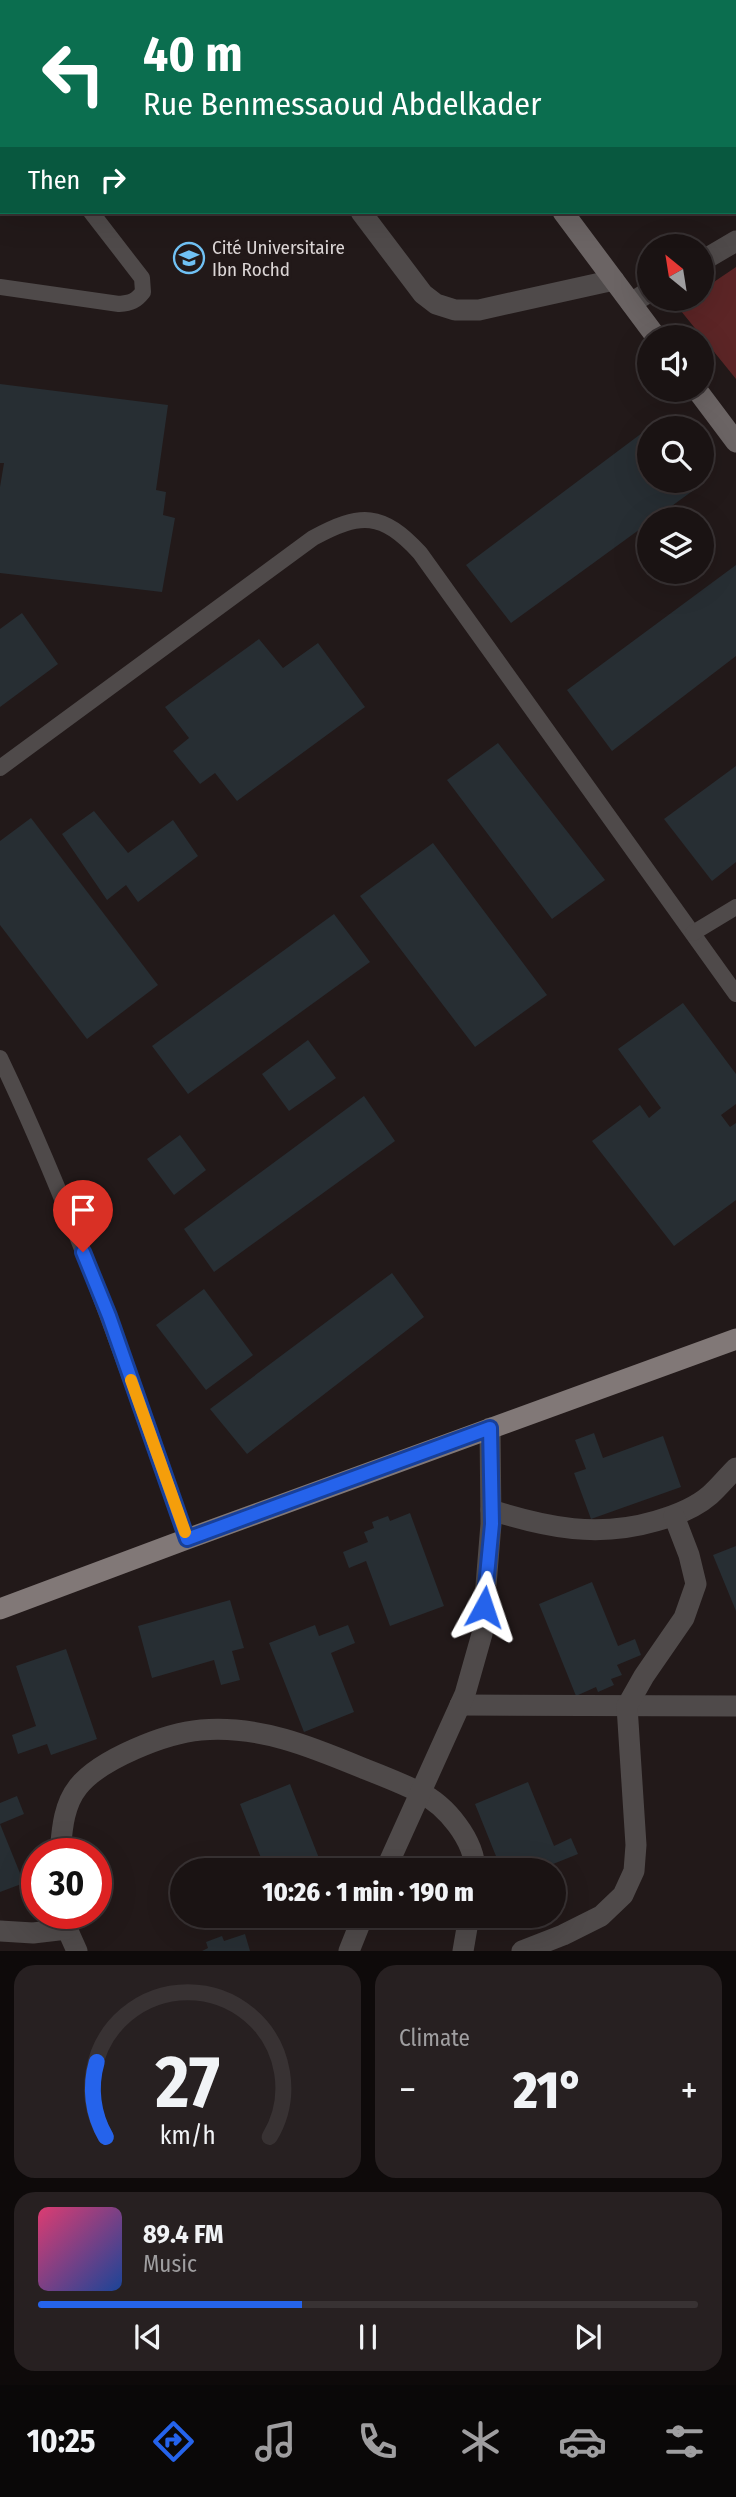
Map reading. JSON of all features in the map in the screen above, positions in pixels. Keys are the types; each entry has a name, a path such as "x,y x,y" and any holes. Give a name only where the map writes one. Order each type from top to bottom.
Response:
{"main road":[{"path":"564,214 614,280 637,296"},
{"path":"706,402 736,442"},
{"path":"0,1609 736,1339"}],"street":[{"path":"363,214 424,294 436,304 455,310 479,310 614,280"},
{"path":"714,254 736,241"},
{"path":"391,1858 460,1705 482,1634 491,1510 490,1428"},
{"path":"491,1510 530,1522 577,1530 629,1529 674,1516 709,1496 736,1468"},
{"path":"522,1951 601,1916 623,1895 634,1871 636,1845 628,1706 644,1676 684,1618 696,1584 690,1555 674,1516"},
{"path":"460,1705 736,1706"},
{"path":"62,1838 67,1807 78,1787 133,1751 165,1738 199,1730 263,1733 302,1743 421,1793 451,1817 465,1837 473,1858"},
{"path":"349,1951 358,1928"},
{"path":"463,1951 467,1928"},
{"path":"0,1931 33,1933 43,1929"},
{"path":"66,1929 76,1951"}],"lane":[{"path":"0,287 119,304 132,303 143,292 142,278 93,214"},
{"path":"0,768 313,538 336,526 372,520 393,527 420,553 736,994"},
{"path":"693,933 736,907"},
{"path":"0,1058 29,1118 109,1316 187,1539"}],"shaded area":[{"path":"736,267 736,379 714,352 714,325 692,325 682,312 714,312 714,282"}],"building":[{"path":"0,384 168,405 156,490 166,492 163,515 175,518 162,592 0,573 0,487 4,463 0,463"},
{"path":"637,437 637,493 690,493 670,507 637,507 637,531 511,623 466,565"},
{"path":"736,565 736,656 612,751 567,690 710,584 714,584"},
{"path":"22,613 58,664 0,707 0,629"},
{"path":"259,639 283,668 318,643 365,707 237,801 215,773 200,784 173,751 189,738 165,707"},
{"path":"498,743 605,880 552,919 447,780"},
{"path":"736,766 736,862 712,881 664,819"},
{"path":"94,811 128,853 173,820 198,856 138,902 126,885 107,900 62,834"},
{"path":"31,818 158,985 87,1039 0,925 0,841"},
{"path":"433,843 547,995 475,1047 360,896"},
{"path":"334,914 370,962 188,1094 152,1046"},
{"path":"683,1003 736,1074 736,1104 721,1115 730,1127 736,1123 736,1200 674,1246 592,1141 640,1105 649,1118 661,1108 618,1049"},
{"path":"308,1040 336,1078 289,1111 262,1074"},
{"path":"364,1096 395,1141 214,1272 184,1229"},
{"path":"180,1135 206,1170 174,1195 147,1159"},
{"path":"392,1273 424,1317 247,1454 210,1409"},
{"path":"204,1289 253,1355 206,1390 156,1325"},
{"path":"594,1433 603,1458 663,1436 681,1487 591,1519 574,1473 586,1469 575,1440"},
{"path":"410,1513 444,1606 390,1626 366,1561 349,1568 343,1552 368,1542 364,1532 374,1528 372,1522 388,1516 390,1521"},
{"path":"736,1546 736,1611 713,1555"},
{"path":"592,1582 618,1646 635,1639 641,1655 617,1665 622,1675 611,1679 614,1685 598,1692 596,1687 576,1696 539,1604"},
{"path":"230,1600 244,1648 232,1651 240,1680 221,1685 214,1660 152,1678 138,1626"},
{"path":"315,1625 319,1636 348,1625 355,1643 331,1653 354,1712 304,1732 269,1643"},
{"path":"66,1649 97,1739 51,1755 47,1744 18,1754 12,1735 36,1726 16,1666"},
{"path":"528,1782 554,1846 571,1838 578,1854 566,1859 497,1858 475,1804"},
{"path":"290,1784 319,1858 261,1858 240,1804"},
{"path":"17,1796 24,1814 0,1824 0,1803"},
{"path":"0,1824 21,1876 21,1884 0,1892"},
{"path":"245,1934 250,1951 202,1951 208,1948 206,1942 222,1936 224,1941"}],"slow traffic":[{"path":"131,1380 185,1532"}],"place":[{"name":"Cité Universitaire Ibn Rochd","path":"189,258"}],"route":[{"path":"83,1252 109,1316 187,1539 490,1428 492,1524 484,1607"}]}
